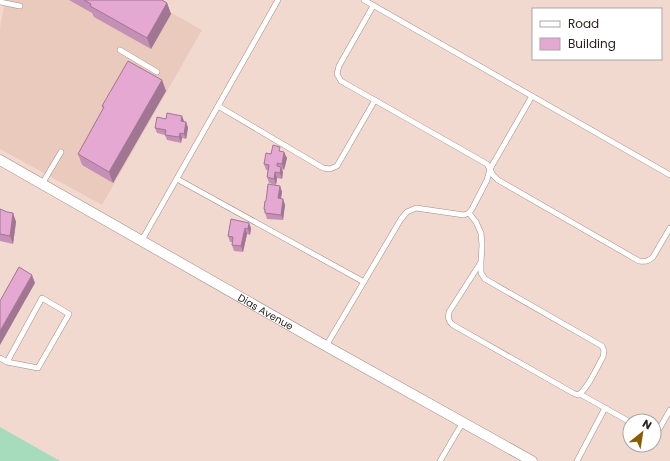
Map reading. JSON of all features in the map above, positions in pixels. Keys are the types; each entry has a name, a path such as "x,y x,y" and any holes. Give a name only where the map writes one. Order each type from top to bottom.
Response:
{"street":[{"name":"Dias Avenue","path":"0,160 326,346 532,461"}],"lane":[{"path":"142,240 278,0"},
{"path":"364,0 670,175"},
{"path":"0,2 20,6"},
{"path":"373,6 339,66 337,74 340,81 487,164 493,176 498,180 639,260 644,262 653,257 670,228"},
{"path":"120,50 157,72"},
{"path":"326,346 401,219 407,212 416,208 464,215 469,213 487,180 490,169 532,96"},
{"path":"218,106 323,168 330,169 336,166 375,100"},
{"path":"42,184 61,152"},
{"path":"176,179 364,282"},
{"path":"469,213 476,222 481,233 481,273 485,278 602,346 604,351 603,357 580,394"},
{"path":"481,262 450,312 448,317 449,322 573,393 578,395 580,394 622,418"},
{"path":"0,358 7,362 38,368 69,314 42,298 7,362"},
{"path":"577,461 604,408"},
{"path":"662,424 670,410"},
{"path":"440,461 463,422"}],"shaded area":[{"path":"5,0 149,0 202,30 102,205 0,149 0,28"}],"green space":[{"path":"0,427 60,461 0,461"}],"building":[{"path":"84,0 162,0 167,3 147,38 90,6 91,4"},
{"path":"128,61 162,80 109,172 78,154 104,107 102,106"},
{"path":"167,113 182,116 181,121 186,122 184,134 180,133 179,137 165,135 166,130 155,128 157,117 166,119"},
{"path":"273,145 280,147 279,151 284,152 282,164 277,163 277,166 281,167 280,173 275,172 274,179 267,177 269,165 264,164 266,153 271,154"},
{"path":"268,184 280,186 278,198 283,199 281,215 265,213 264,209"},
{"path":"0,209 13,213 10,236 0,234"},
{"path":"231,219 249,223 248,229 245,228 241,246 232,245 233,237 228,236"},
{"path":"19,267 32,275 0,331 0,301"}]}
